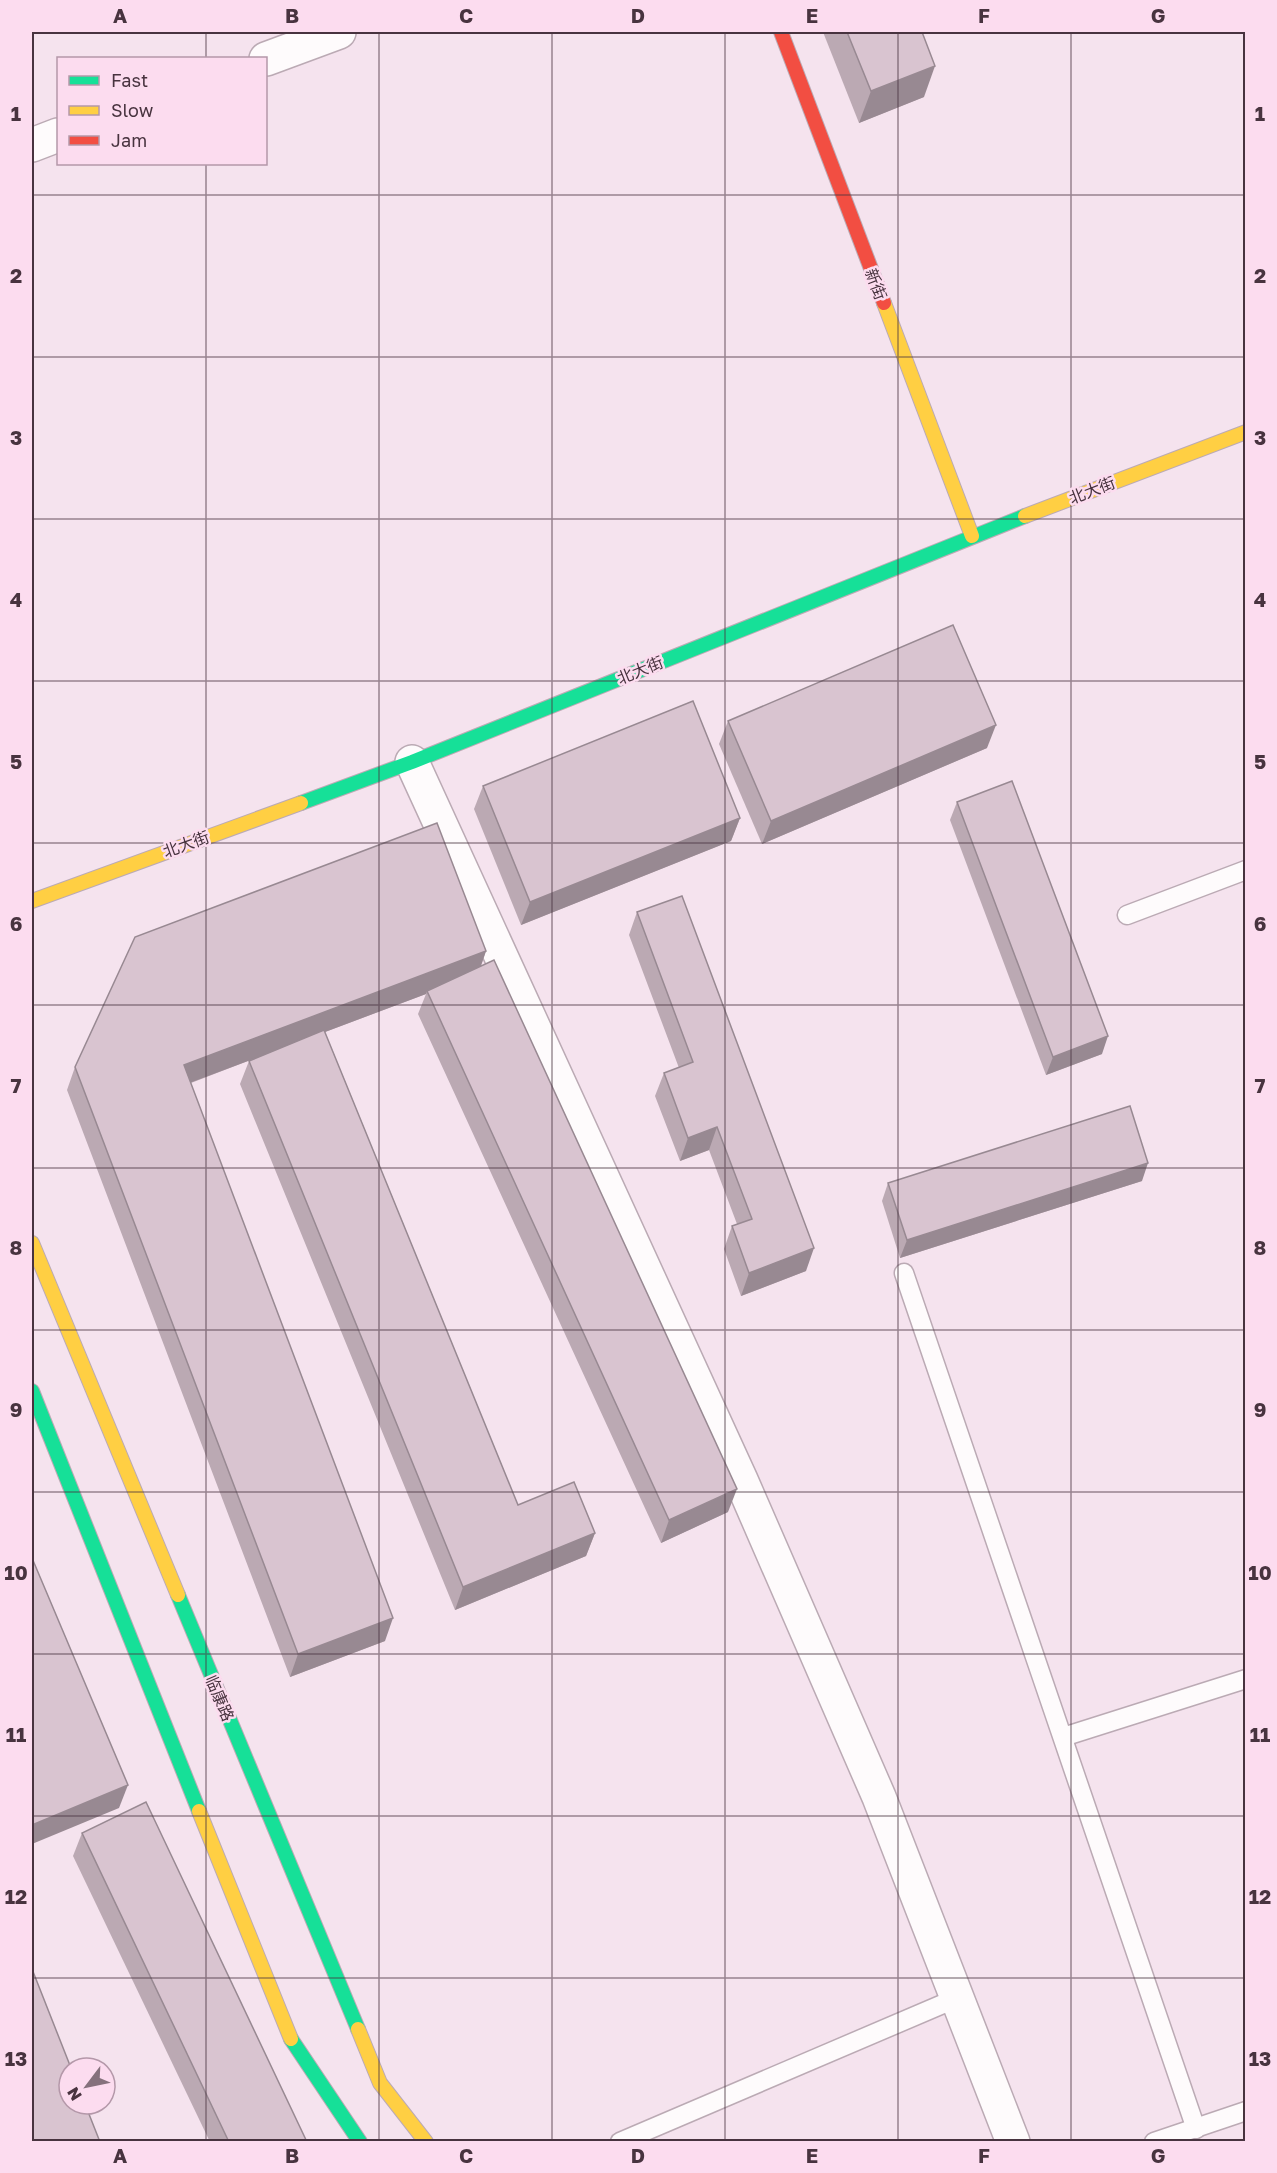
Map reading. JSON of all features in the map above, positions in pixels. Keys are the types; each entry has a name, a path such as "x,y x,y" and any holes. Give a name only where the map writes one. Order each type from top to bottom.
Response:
{"main road":[{"name":"新街","path":"781,32 972,536"},
{"name":"北大街","path":"32,901 411,762 972,536 1245,432"},
{"name":"临康路","path":"32,1243 380,2083 426,2142"},
{"path":"32,1391 286,2031 360,2142"}],"street":[{"path":"267,58 339,32"},
{"path":"32,145 57,135"},
{"path":"411,762 741,1480 879,1797 1013,2142"}],"lane":[{"path":"1127,915 1245,870"},
{"path":"904,1273 1196,2129"},
{"path":"1063,1737 1245,1679"},
{"path":"620,2142 957,1998"},
{"path":"1154,2142 1245,2111"}],"building":[{"path":"847,32 922,32 935,66 871,91"},
{"path":"953,625 996,725 771,821 728,721"},
{"path":"693,701 740,818 530,902 483,786"},
{"path":"1012,781 1108,1036 1053,1057 957,802"},
{"path":"437,823 486,951 184,1065 393,1618 298,1654 75,1067 135,937"},
{"path":"682,896 814,1248 749,1273 732,1226 752,1219 717,1127 688,1138 664,1073 693,1062 637,912"},
{"path":"494,960 737,1489 669,1520 427,991"},
{"path":"324,1030 518,1505 574,1482 595,1533 463,1587 249,1061"},
{"path":"1130,1106 1148,1163 907,1240 888,1183"},
{"path":"32,1558 128,1785 32,1825"},
{"path":"146,1802 307,2142 229,2142 82,1833"},
{"path":"32,1969 66,2056 57,2056 57,2116 90,2116 100,2142 32,2142"}],"traffic: fast":[{"path":"301,803 412,762 1025,516"},
{"path":"32,1391 199,1811"},
{"path":"178,1595 358,2029"},
{"path":"291,2039 360,2142"}],"traffic: slow":[{"path":"884,303 972,536"},
{"path":"1025,516 1246,432"},
{"path":"32,901 301,803"},
{"path":"32,1243 178,1595"},
{"path":"199,1811 291,2039"},
{"path":"358,2029 380,2083 426,2142"}],"traffic: jam":[{"path":"781,32 884,303"}]}
